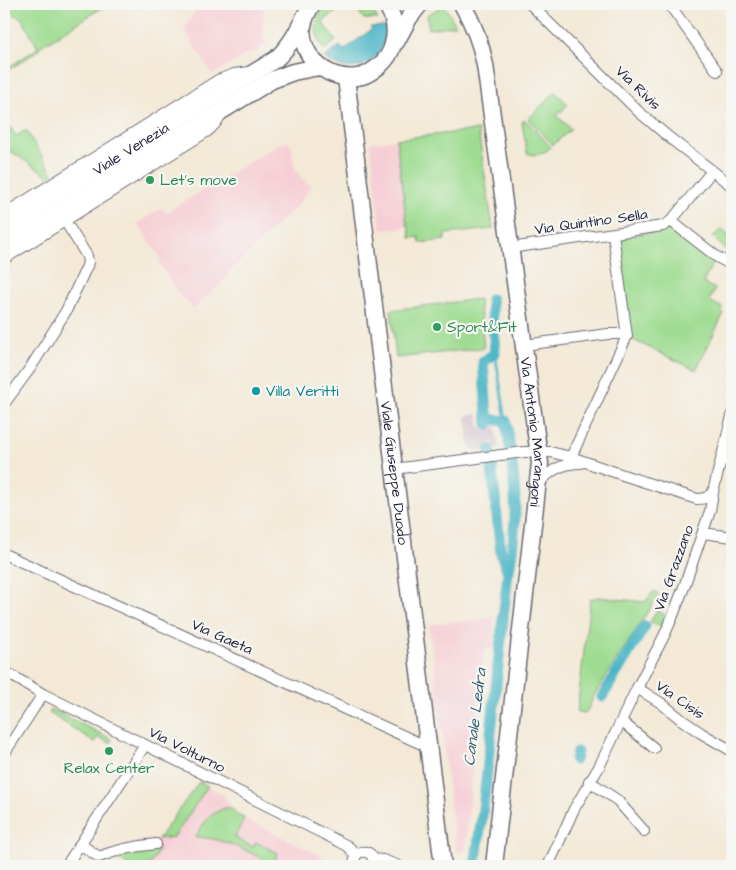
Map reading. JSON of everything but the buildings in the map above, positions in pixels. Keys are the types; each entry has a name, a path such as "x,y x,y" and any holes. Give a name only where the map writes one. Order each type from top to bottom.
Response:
{"main road":[{"path":"386,4 394,19 395,28 393,47 389,55"},
{"path":"310,6 303,27 304,42 310,56 320,67 331,74 346,78 362,76 372,72 383,63 409,18 420,4"},
{"name":"Via Antonio Marangoni","path":"462,4 478,37 485,65 540,463 494,866"},
{"name":"Viale Venezia","path":"4,227 276,59 283,53 299,30 310,6"},
{"name":"Viale Venezia","path":"4,245 272,80 293,72 320,67"},
{"name":"Viale Giuseppe Duodo","path":"346,78 443,866"}],"street":[{"name":"Via Rivis","path":"530,4 639,112 732,186"},
{"path":"669,4 717,71"},
{"name":"Viale Venezia","path":"4,214 218,80 234,74 257,71"},
{"name":"Viale Venezia","path":"4,258 208,131 223,110"},
{"path":"712,171 671,221 717,257 732,266"},
{"path":"4,404 31,367 66,311 88,266 87,256 65,221"},
{"name":"Via Quintino Sella","path":"510,248 658,228 671,221"},
{"path":"571,457 627,336 613,234"},
{"path":"524,345 608,334 627,336"},
{"name":"Via Grazzano","path":"548,866 574,809 599,767 620,721 664,636 703,534 732,416"},
{"path":"394,469 483,457 550,452 587,462 697,499 705,498 713,492"},
{"path":"721,459 732,461"},
{"path":"538,484 549,473 562,466 587,462"},
{"path":"703,534 732,537"},
{"name":"Via Gaeta","path":"4,554 428,746"},
{"name":"Via Volturno","path":"4,672 43,694 350,848 356,861"},
{"name":"Via Cisis","path":"637,688 661,703 701,733 732,751"},
{"path":"4,754 43,694"},
{"path":"620,721 654,748"},
{"path":"66,866 145,745"},
{"path":"589,781 617,800 644,831"},
{"path":"80,844 99,857 113,851 156,844"},
{"name":"Via Volturno","path":"356,861 360,852 366,852 371,854 372,863 384,860 399,866"}],"shaded area":[{"path":"199,4 266,4 262,25 266,45 251,54 250,52 213,75 184,30"},
{"path":"396,139 407,224 409,227 381,230 370,143"},
{"path":"287,141 292,148 294,165 297,172 311,186 297,206 194,309 179,295 158,261 161,259 137,223 162,208 166,213 282,142 283,144"},
{"path":"478,414 480,428 496,426 499,449 470,451 466,416"},
{"path":"494,617 493,648 485,649 481,676 465,852 456,852 429,625"},
{"path":"199,782 223,795 237,815 339,866 129,866 113,856 106,865 82,850 99,853 142,841 158,839"}],"green space":[{"path":"4,4 108,4 38,48 22,19 4,8"},
{"path":"327,4 347,4 322,22 336,41 324,50 316,32 316,26 319,15"},
{"path":"353,4 367,4 378,19 364,19"},
{"path":"444,5 456,25 429,29 427,15"},
{"path":"38,48 39,50 4,73 4,70"},
{"path":"555,92 568,104 557,116 571,129 553,145 528,119"},
{"path":"525,120 551,147 537,155 527,153 522,122"},
{"path":"10,127 16,136 26,130 53,174 50,177 4,147 4,131"},
{"path":"478,130 493,229 445,234 445,240 420,243 419,237 410,238 396,139"},
{"path":"678,229 715,259 703,283 715,289 709,301 723,308 722,311 724,313 696,370 633,340 630,331 618,237"},
{"path":"721,229 732,239 732,252 725,249 713,237"},
{"name":"Sport&Fit","path":"479,299 484,348 396,358 391,310"},
{"path":"654,591 659,594 595,694 586,713 577,712 590,599 598,597 645,602"},
{"path":"657,610 668,617 662,628 650,622"},
{"path":"51,709 112,739 110,743 98,737 95,742 49,713"},
{"path":"199,782 208,786 174,837 158,839"},
{"path":"225,808 232,808 237,815 244,818 235,838 253,847 256,842 278,853 273,864 226,843 195,837 211,816"},
{"path":"159,850 149,866 129,866 113,856 138,851"}],"water":[{"path":"386,26 385,39 381,49 375,58 366,64 346,67 324,58 340,46 344,50 372,29 370,27"}],"waterway":[{"name":"Canale Ledra","path":"488,425 483,362 495,353 491,299"},
{"name":"Canale Ledra","path":"495,353 506,421"},
{"name":"Canale Ledra","path":"488,419 506,421 514,479 515,507 514,535 509,571"},
{"name":"Canale Ledra","path":"475,866 483,809 508,572 501,554 490,450"},
{"path":"602,697 645,626"},
{"path":"575,760 577,752"}],"place":[{"name":"Let's move","path":"150,180"},
{"name":"Sport&Fit","path":"437,327"},
{"name":"Villa Veritti","path":"256,391"},
{"name":"Relax Center","path":"109,751"}]}
